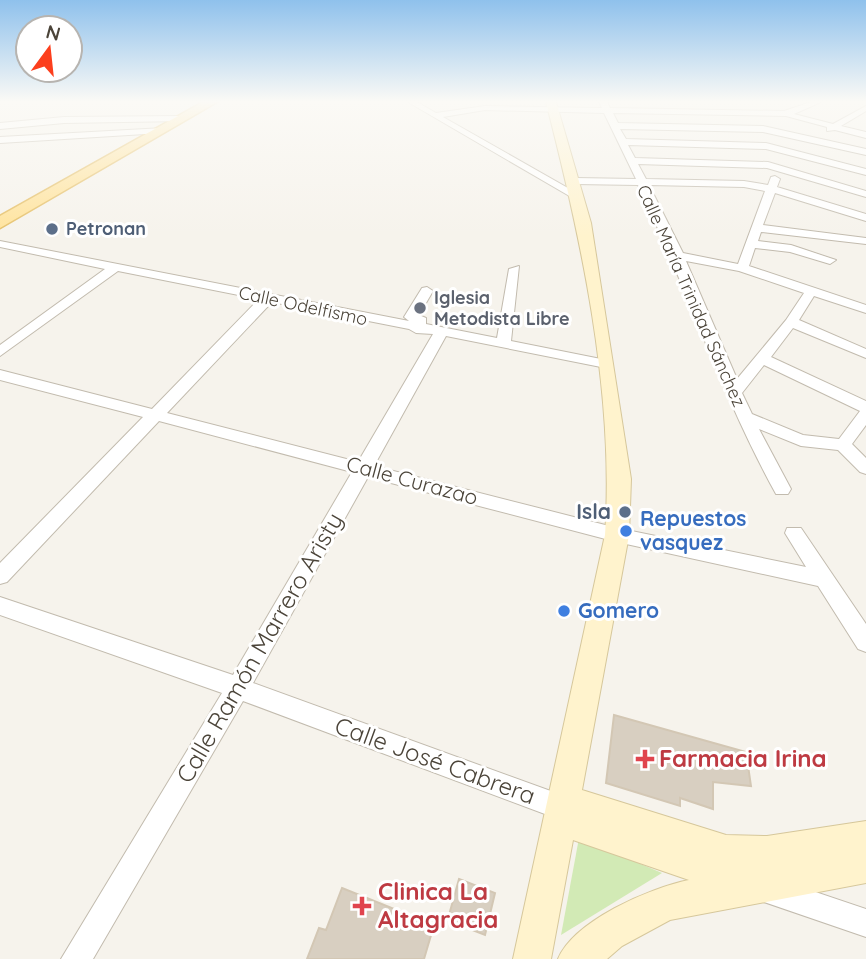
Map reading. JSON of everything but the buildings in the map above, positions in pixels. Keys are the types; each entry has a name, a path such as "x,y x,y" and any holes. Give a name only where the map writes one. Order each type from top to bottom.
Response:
{"main road":[{"path":"0,223 132,147"},
{"path":"532,959 617,535 620,479 606,364 576,189 564,147"},
{"path":"561,807 583,807 726,852 767,853 866,838"},
{"name":"Calle José Cabrera","path":"561,807 584,827 758,886"},
{"path":"577,959 609,933 665,903 866,865"}],"street":[{"path":"487,147 576,189 641,182 744,184 772,189 866,218"},
{"name":"Calle María Trinidad Sánchez","path":"624,147 678,256 745,417 782,489"},
{"path":"769,147 866,172"},
{"path":"742,268 778,167 803,147"},
{"path":"848,147 866,152"},
{"path":"631,161 741,163 778,167 866,194"},
{"path":"757,228 866,241"},
{"name":"Calle Odelfismo","path":"0,244 440,334 606,364"},
{"path":"751,244 791,249 830,260"},
{"path":"678,256 742,268 866,309"},
{"path":"0,352 114,268"},
{"path":"503,345 515,269"},
{"path":"734,393 791,322 812,290"},
{"path":"416,329 421,321 411,317 427,291"},
{"path":"852,303 866,291"},
{"path":"0,576 268,298"},
{"path":"791,322 866,354"},
{"name":"Calle Ramón Marrero Aristy","path":"76,959 238,688 440,334"},
{"path":"762,358 866,407"},
{"name":"Calle Curazao","path":"0,375 617,535 825,579"},
{"path":"843,445 866,414"},
{"path":"745,417 801,440 843,445 866,468"},
{"path":"794,533 866,642"},
{"name":"Calle José Cabrera","path":"0,606 238,688 561,807"},
{"name":"Calle José Cabrera","path":"758,886 866,923"}],"green space":[{"path":"579,838 662,873 561,935"}],"place":[{"name":"Petronan","path":"52,229"},
{"name":"Iglesia Metodista Libre","path":"420,308"},
{"name":"Isla","path":"625,512"},
{"name":"Repuestos vasquez","path":"626,531"},
{"name":"Gomero","path":"564,611"},
{"name":"Farmacia Irina","path":"645,759"},
{"name":"Clinica La Altagracia","path":"362,906"}]}
